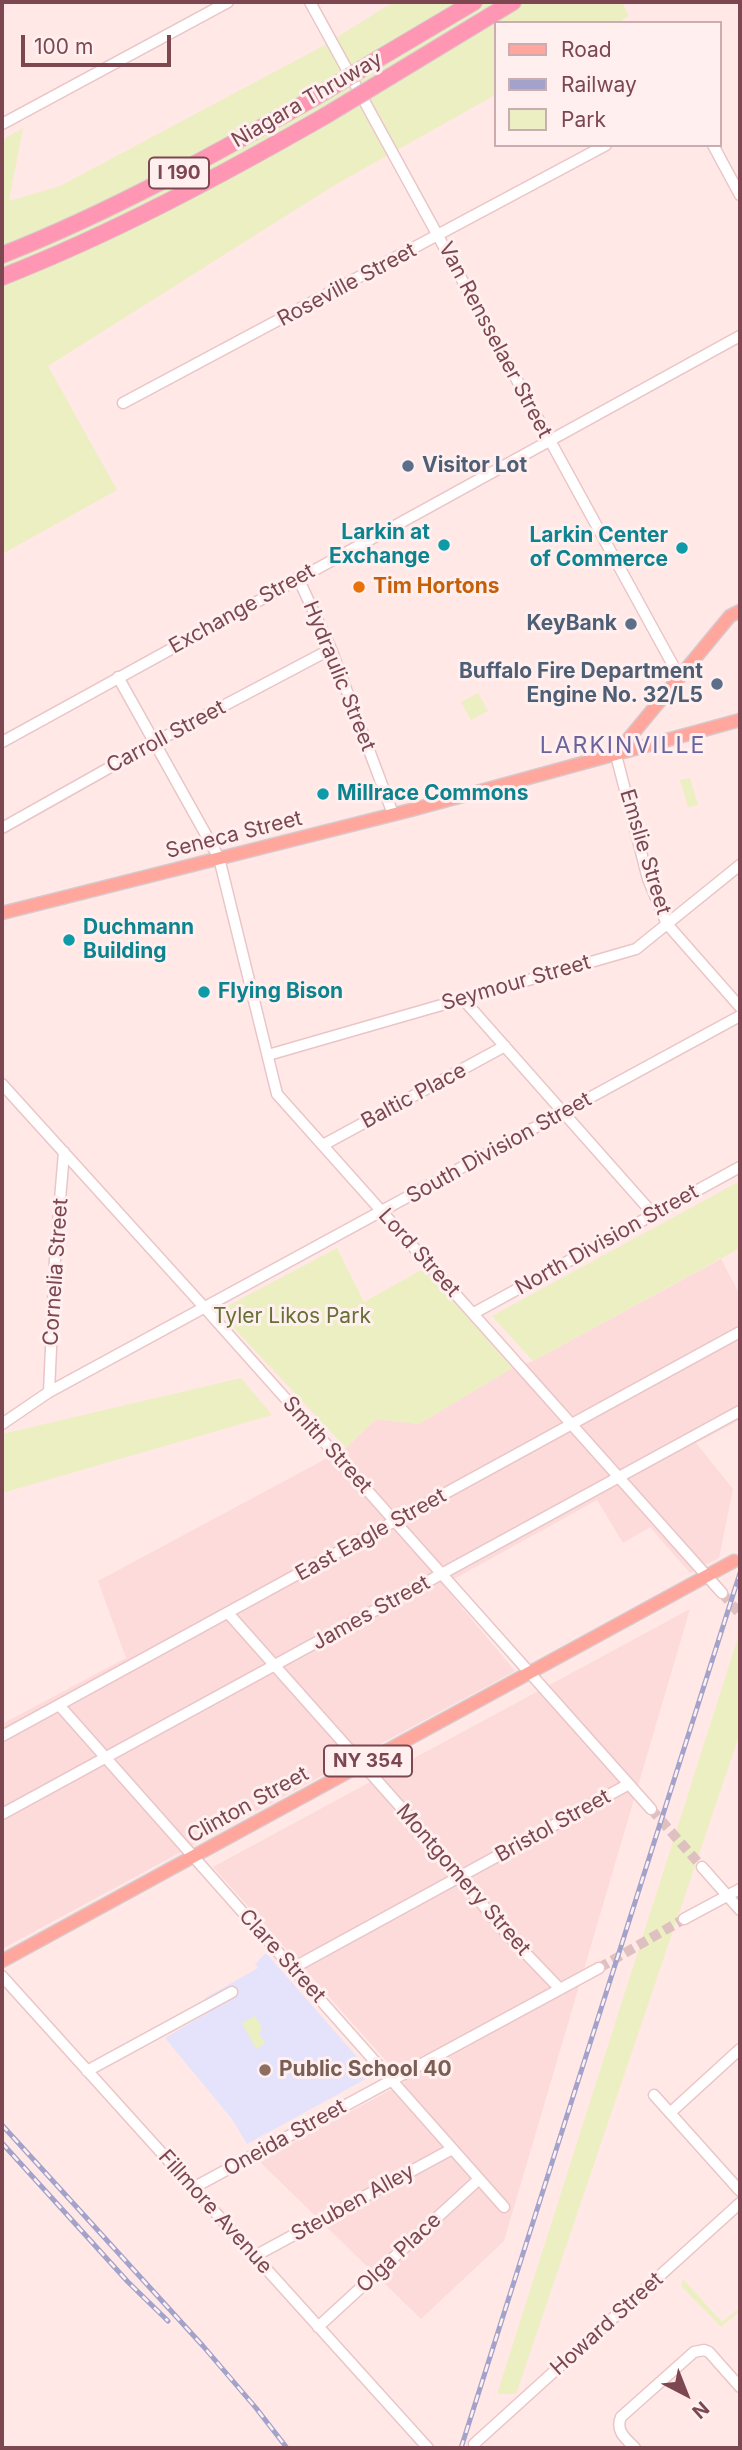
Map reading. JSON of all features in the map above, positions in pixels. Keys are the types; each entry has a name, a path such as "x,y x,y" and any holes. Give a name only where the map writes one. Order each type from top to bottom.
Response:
{"highway":[{"name":"Niagara Thruway","path":"2,255 38,241 190,168 474,2"},
{"name":"Niagara Thruway","path":"2,277 49,259 209,180 325,116 513,2"}],"main road":[{"path":"616,755 730,616 740,611"},
{"name":"Seneca Street","path":"2,914 393,814 740,720"},
{"name":"Clinton Street","path":"2,1961 734,1561"}],"street":[{"path":"2,124 228,2"},
{"name":"Van Rensselaer Street","path":"310,2 680,678"},
{"name":"Roseville Street","path":"123,403 602,147"},
{"path":"714,147 740,195"},
{"name":"Exchange Street","path":"2,742 740,336"},
{"name":"Hydraulic Street","path":"299,579 331,649 393,814"},
{"name":"Carroll Street","path":"2,828 331,649"},
{"name":"Lord Street","path":"118,677 219,858 277,1094 722,1593"},
{"name":"Emslie Street","path":"616,755 648,879 667,924 740,1007"},
{"name":"Seymour Street","path":"268,1055 636,949 740,865"},
{"path":"462,998 654,1215"},
{"name":"South Division Street","path":"2,1424 49,1392 740,1016"},
{"name":"Baltic Place","path":"323,1145 505,1046"},
{"name":"Smith Street","path":"2,1084 651,1809"},
{"name":"Cornelia Street","path":"49,1392 55,1259 64,1152"},
{"name":"North Division Street","path":"474,1313 740,1167"},
{"name":"East Eagle Street","path":"2,1737 740,1332"},
{"name":"James Street","path":"2,1814 740,1411"},
{"name":"Montgomery Street","path":"228,1614 461,1877 508,1935 560,1989"},
{"name":"Clare Street","path":"59,1705 504,2207"},
{"name":"Bristol Street","path":"293,1968 629,1784"},
{"path":"702,1867 740,1910"},
{"path":"684,1919 740,1888"},
{"name":"Oneida Street","path":"193,2188 599,1968"},
{"name":"Fillmore Avenue","path":"2,1976 428,2448"},
{"path":"87,2071 232,1992"},
{"path":"670,2112 740,2049"},
{"path":"654,2095 740,2191"},
{"name":"Steuben Alley","path":"255,2256 452,2149"},
{"name":"Olga Place","path":"318,2327 479,2179"},
{"name":"Howard Street","path":"474,2444 740,2203"},
{"path":"635,2448 621,2433 621,2417 694,2352 709,2352 740,2387"}],"shaded area":[{"path":"721,1259 740,1295 740,1420 696,1443 733,1489 719,1558 690,1573 650,1527 623,1543 597,1500 443,1585 515,1671 2,1949 2,1724 126,1658 98,1581 346,1448 376,1419 419,1424 512,1368 533,1361"},
{"path":"690,1609 504,2241 421,2319 259,2161 405,2082 213,1867"},
{"path":"266,1953 373,2075 247,2144 232,2119 165,2038 212,2010 205,1998 258,1968 255,1964"}],"green space":[{"path":"393,2 622,2 629,16 620,21 494,21 494,96 333,186 48,366 117,490 2,554 2,140 23,128 9,201 60,186 323,46"},
{"path":"478,693 488,711 471,720 461,702"},
{"path":"690,778 698,805 688,807 680,780"},
{"path":"740,1181 740,1248 533,1361 492,1316"},
{"name":"Tyler Likos Park","path":"337,1248 364,1302 425,1268 512,1368 419,1424 376,1419 346,1448 218,1311"},
{"path":"241,1378 272,1415 2,1493 2,1434"},
{"path":"740,1631 740,1733 516,2394 497,2394"},
{"path":"255,2016 262,2028 259,2033 265,2043 256,2049 242,2023"},
{"path":"683,2279 722,2322 740,2307 740,2311 721,2327 684,2289 681,2285"}],"tunnel":[{"path":"722,1593 740,1614"},
{"path":"651,1809 702,1867"},
{"path":"599,1968 684,1919"}],"railway":[{"path":"461,2448 740,1573"},
{"path":"2,2125 203,2346 287,2448"},
{"path":"2,2143 128,2282 168,2321"}],"place":[{"name":"Visitor Lot","path":"408,466"},
{"name":"Larkin at Exchange","path":"444,545"},
{"name":"Larkin Center of Commerce","path":"682,548"},
{"name":"Tim Hortons","path":"359,587"},
{"name":"KeyBank","path":"631,624"},
{"name":"Buffalo Fire Department Engine No. 32/L5","path":"717,684"},
{"name":"Millrace Commons","path":"323,794"},
{"name":"Duchmann Building","path":"69,940"},
{"name":"Flying Bison","path":"204,992"},
{"name":"Public School 40","path":"265,2070"}],"district":[{"name":"LARKINVILLE","path":"623,746"}]}
